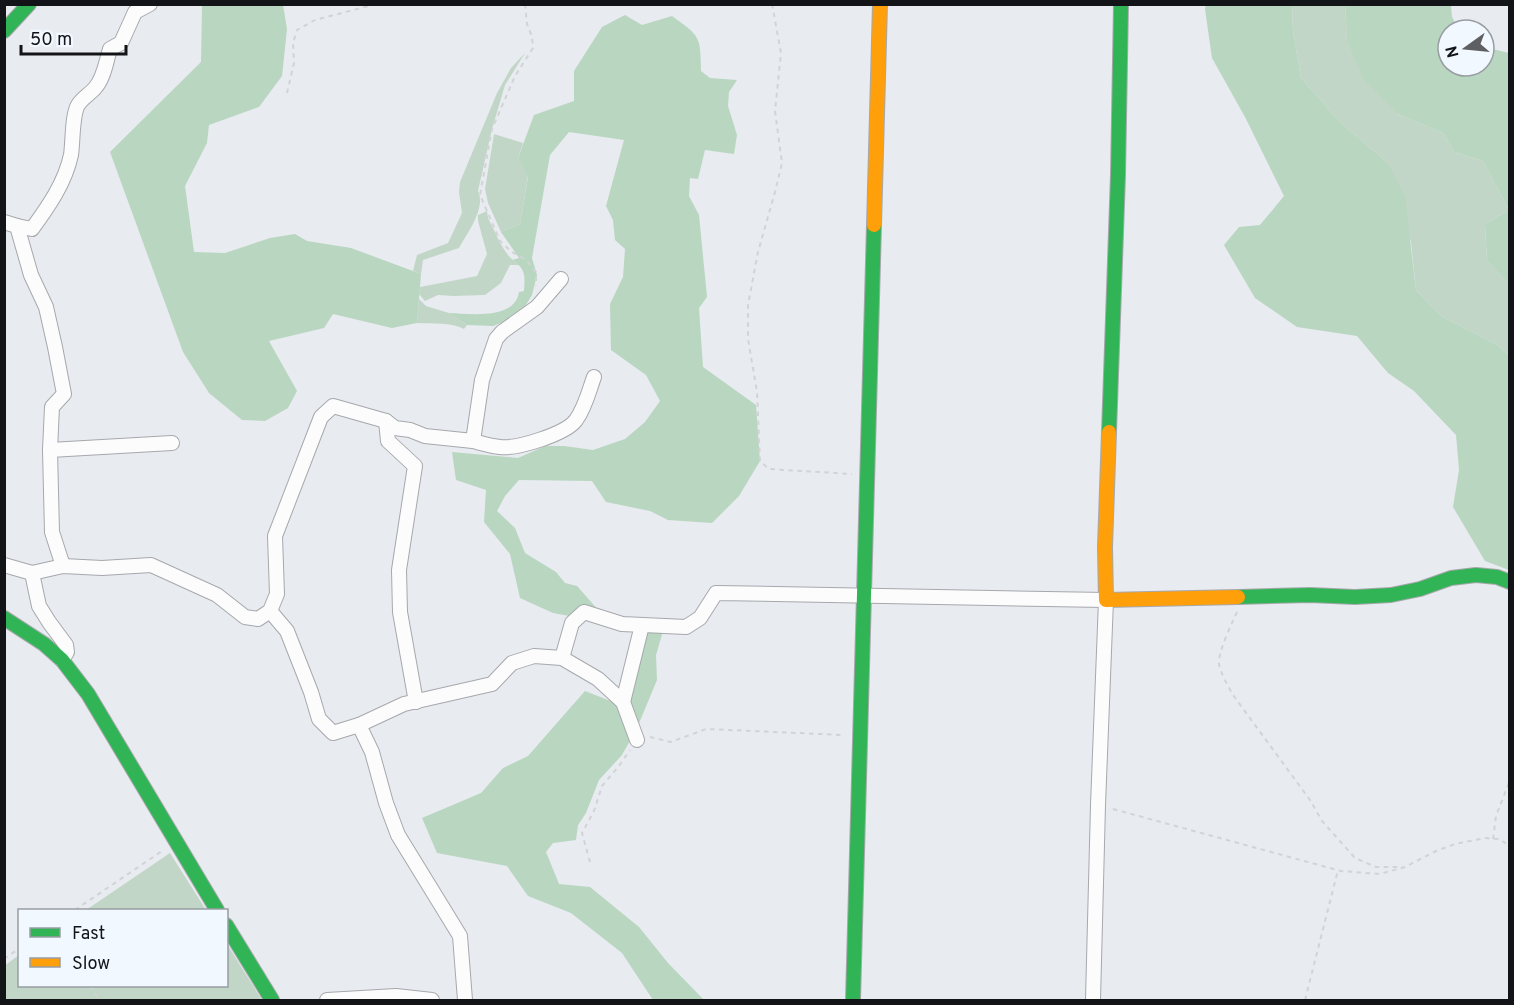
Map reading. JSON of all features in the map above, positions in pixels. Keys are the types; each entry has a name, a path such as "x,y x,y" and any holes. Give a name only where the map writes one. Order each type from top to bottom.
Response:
{"main road":[{"path":"4,31 29,4"},
{"path":"853,1000 880,4"},
{"path":"1121,4 1118,175 1105,547 1106,600 1391,595 1420,589 1451,578 1476,575 1497,577 1509,582"},
{"path":"4,618 44,644 62,660 88,694 216,909"},
{"path":"228,928 272,1000"}],"street":[{"path":"11,224 32,229 46,209 66,173 78,104 96,87 110,50 121,43 135,12 150,4"},
{"path":"11,224 46,307 56,346 64,394 52,407 50,450 52,532 63,566"},
{"path":"472,441 482,380 496,339 502,332 537,307 561,279"},
{"path":"4,565 32,573 63,566 102,568 152,565 217,595 245,616 258,619 270,611 277,594 275,536 321,417 333,406 386,421 395,428 410,430 425,436 472,441 501,448 534,443 561,431 576,421 594,377"},
{"path":"386,421 388,441 415,466 399,570 400,612 416,702"},
{"path":"50,450 172,443"},
{"path":"32,573 39,606 66,645 67,652 62,660"},
{"path":"562,658 572,623 584,612 622,624 686,627 700,618 716,593 1106,600 1093,1000"},
{"path":"270,611 287,631 319,719 333,733 359,725 404,704 492,684 512,663 534,656 562,658 598,679 623,702 637,740"},
{"path":"623,702 642,625"},
{"path":"359,725 372,752 386,803 398,834 460,936 465,1000"},
{"path":"327,1000 396,996 432,1000"}],"path":[{"path":"287,93 294,63 293,43 297,30 315,20 376,4"},
{"path":"525,4 533,48 515,76 492,129 480,195 500,241 512,252 526,260 536,272 535,303 531,312"},
{"path":"772,4 781,53 775,111 782,163 758,252 748,305 748,339 757,392 760,461 769,469 867,474"},
{"path":"1245,597 1228,631 1219,662 1233,695 1310,800 1322,821 1356,858 1376,867 1405,867"},
{"path":"590,862 582,833 594,811 602,786 637,740 644,736 671,742 706,729 861,736"},
{"path":"1493,839 1496,816 1509,780"},
{"path":"1098,805 1338,870 1380,874 1405,867 1455,844 1485,838 1499,839 1509,846"},
{"path":"76,909 166,849"},
{"path":"1305,1000 1338,870"},
{"path":"4,959 18,949"},
{"path":"90,987 100,1000"}],"green space":[{"path":"199,5 283,5 287,29 282,76 259,107 209,125 207,143 185,186 194,252 225,253 270,238 295,234 307,241 351,248 421,274 417,323 392,328 333,314 324,328 269,341 297,391 288,408 265,421 242,420 209,393 183,352 110,152 201,62 202,6"},
{"path":"1206,5 1292,5 1293,31 1301,78 1342,124 1388,163 1405,196 1416,290 1441,316 1499,346 1509,356 1509,570 1485,561 1453,507 1459,470 1456,435 1414,391 1388,373 1357,336 1297,327 1255,298 1224,245 1239,227 1260,225 1284,196 1245,117 1212,58"},
{"path":"1292,5 1345,5 1347,40 1398,114 1443,133 1454,152 1483,161 1509,210 1485,224 1487,261 1509,284 1509,356 1499,346 1441,316 1416,290 1411,242 1388,163 1342,124 1301,78 1293,31"},
{"path":"1345,5 1451,5 1453,18 1436,18 1436,78 1496,78 1496,50 1509,53 1509,210 1483,161 1454,152 1443,133 1398,114 1363,79 1347,40"},
{"path":"625,15 642,25 672,16 697,38 701,71 710,78 737,80 729,92 728,106 737,135 734,154 705,150 698,179 690,178 689,196 699,215 707,297 699,308 703,367 756,405 760,461 739,496 712,523 668,520 650,511 606,502 592,481 519,480 505,496 497,511 515,528 525,553 556,572 565,583 577,586 600,612 597,621 553,613 520,598 510,554 484,522 486,490 456,480 452,452 518,458 545,446 593,450 625,439 645,422 660,401 646,375 611,350 610,304 623,277 625,249 615,240 613,220 606,206 624,140 569,132 550,155 532,258 537,275 532,295 519,316 493,326 467,325 449,313 479,314 501,311 516,301 519,292 524,291 524,273 520,266 512,260 519,258 501,232 520,224 528,177 518,158 534,115 574,101 574,71 602,27"},
{"path":"525,53 505,85 478,191 480,205 471,227 459,248 423,260 421,274 413,271 417,255 448,243 462,213 460,182 497,93 511,68"},
{"path":"494,134 523,143 518,158 528,176 520,224 501,232 488,203 485,189"},
{"path":"1509,210 1509,284 1487,261 1485,224"},
{"path":"487,211 488,218 501,244 513,261 519,265 510,265 501,283 485,295 438,295 425,301 419,294 420,287 477,276 487,254 478,215"},
{"path":"419,299 426,306 449,313 467,325 464,329 447,324 417,323"},
{"path":"648,630 663,631 656,655 657,680 637,728 622,755 599,780 586,813 578,825 576,840 553,843 546,852 559,884 590,887 639,927 668,963 704,1000 653,1000 622,953 571,913 528,896 507,866 437,853 422,818 481,793 503,768 528,756 585,691 613,702 629,696"},
{"path":"170,853 205,909 87,909"},
{"path":"228,946 262,1000 5,1000 4,966 18,956 18,987 228,987"}],"traffic: fast":[{"path":"4,31 29,4"},
{"path":"1109,432 1121,4"},
{"path":"853,1000 874,225"},
{"path":"1238,597 1391,595 1420,589 1451,578 1476,575 1497,577 1510,582"},
{"path":"4,618 44,644 62,660 88,694 216,909"},
{"path":"228,928 272,1000"}],"traffic: slow":[{"path":"874,225 880,4"},
{"path":"1109,432 1105,547 1106,600 1238,597"}]}
